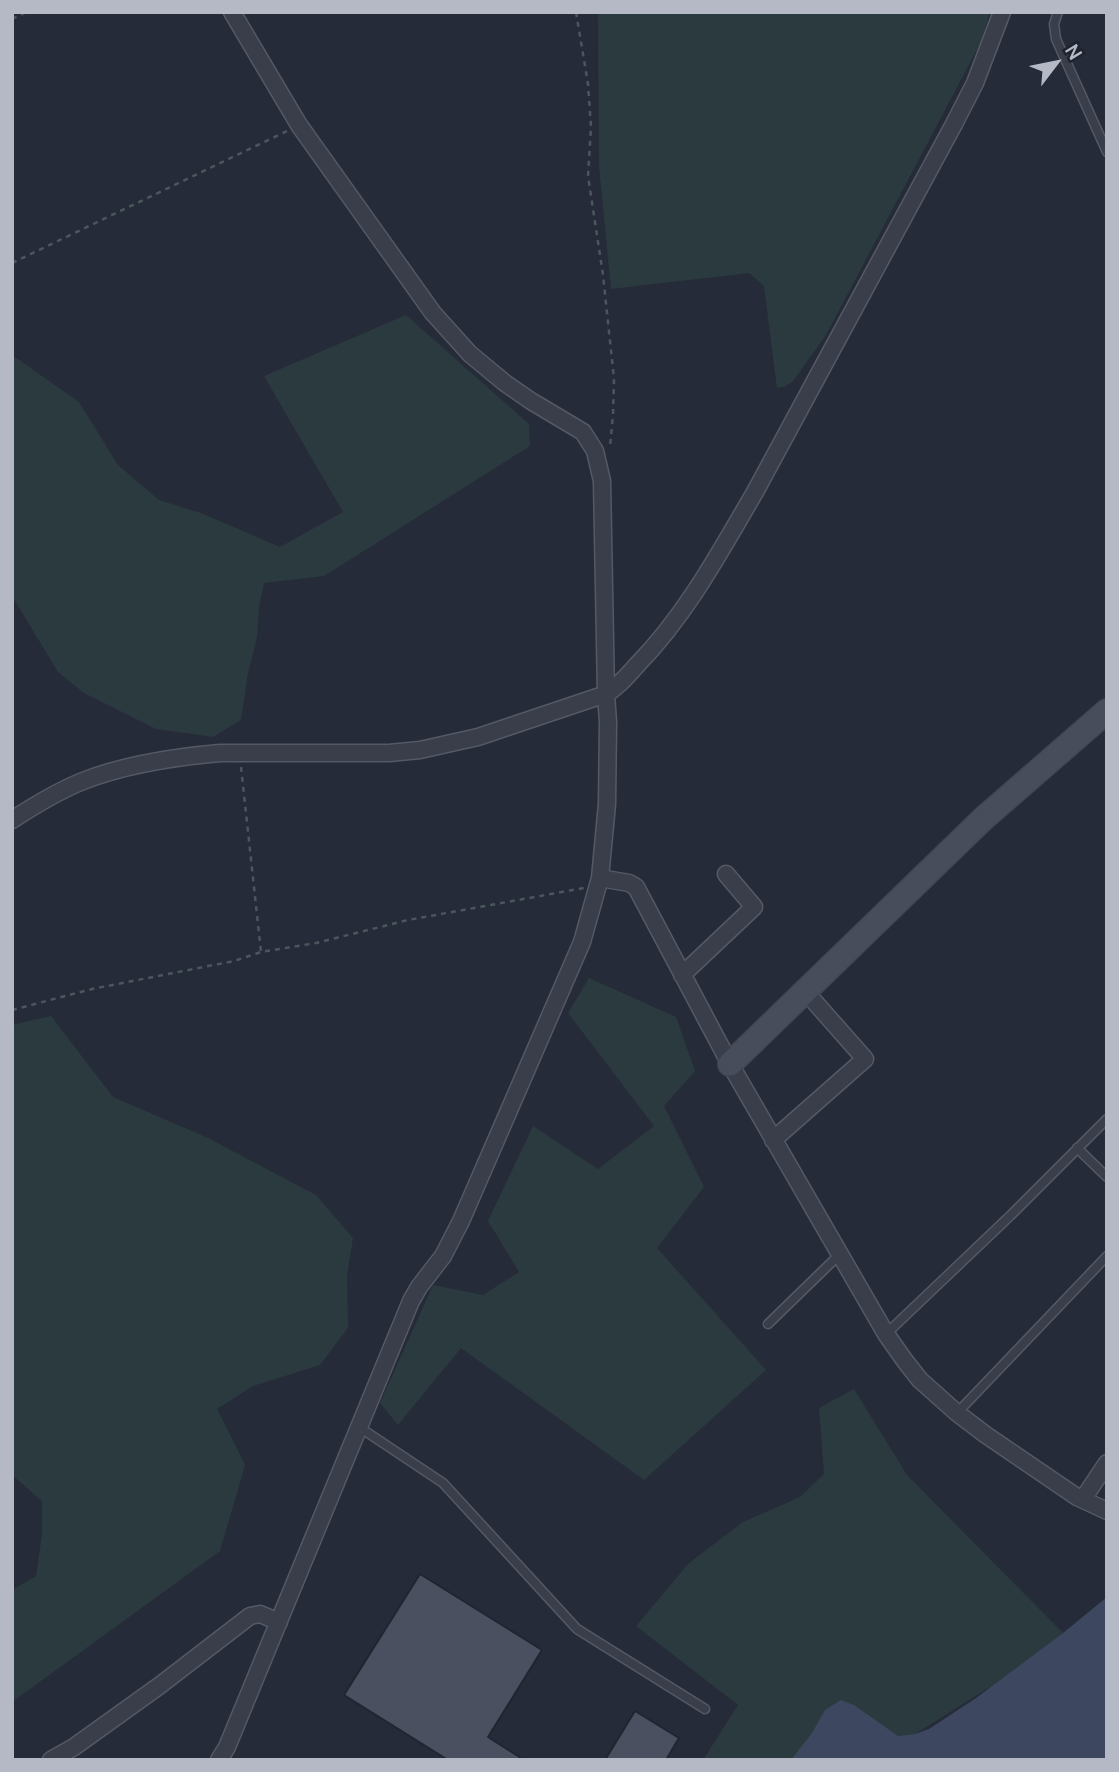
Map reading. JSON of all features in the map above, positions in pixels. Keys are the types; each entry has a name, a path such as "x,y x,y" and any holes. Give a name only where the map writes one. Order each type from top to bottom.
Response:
{"street":[{"path":"219,1760 227,1747 411,1301 443,1256 461,1221 582,942 599,882 608,779 602,481 595,451 583,432 531,401 470,354 433,313 299,125 232,12"},
{"path":"12,820 50,796 107,773 196,755 240,752 388,753 420,750 478,737 614,689 648,654 685,605 720,552 761,481 954,124 975,83 1002,12"},
{"path":"730,1064 983,819 1107,711"},
{"path":"682,975 754,907 726,874"},
{"path":"599,882 629,883 636,887 773,1140 886,1334 920,1380 986,1436 1083,1500 1107,1511"},
{"path":"773,1140 865,1059 805,990"},
{"path":"1083,1500 1107,1464"},
{"path":"51,1760 74,1747 159,1686 250,1616 260,1614 279,1622"}],"lane":[{"path":"1059,12 1054,24 1056,39 1107,152"},
{"path":"886,1334 1107,1119"},
{"path":"1077,1148 1107,1177"},
{"path":"768,1324 840,1254"},
{"path":"957,1413 1107,1256"},
{"path":"359,1427 443,1483 577,1629 705,1709"}],"path":[{"path":"12,19 26,12"},
{"path":"576,12 588,84 591,127 588,176 603,275 614,379 609,451 600,471"},
{"path":"12,262 299,125"},
{"path":"240,752 261,952"},
{"path":"12,1010 92,989 234,961 261,952 316,943 408,920 586,887 599,882"}],"shaded area":[{"path":"598,12 990,12 981,42 826,335 793,381 786,386 777,388 764,286 749,273 611,289 599,166"},
{"path":"406,315 529,424 530,446 324,576 264,583 241,720 213,737 156,729 84,693 58,672 12,596 12,355 79,402 118,465 159,500 201,513 280,547 343,512 264,376"},
{"path":"589,978 676,1017 695,1071 664,1106 704,1187 657,1248 766,1370 644,1480 461,1348 398,1425 380,1403 433,1285 483,1295 519,1272 488,1221 533,1126 598,1169 654,1126 568,1013"},
{"path":"51,1016 113,1097 208,1138 316,1195 353,1238 347,1276 348,1328 320,1365 253,1386 217,1409 245,1465 220,1551 12,1702 12,1590 36,1576 42,1534 42,1501 12,1475 12,1025"},
{"path":"854,1389 907,1475 1063,1633 1001,1680 915,1734 793,1760 703,1760 738,1705 636,1626 689,1563 743,1522 800,1497 824,1474 819,1408"}],"water":[{"path":"1107,1597 1107,1760 791,1760 812,1733 825,1710 841,1700 854,1705 898,1736 929,1729 976,1698"}],"building":[{"path":"420,1574 542,1650 488,1737 524,1760 448,1760 344,1695"},
{"path":"635,1711 679,1738 666,1760 605,1760"}]}
